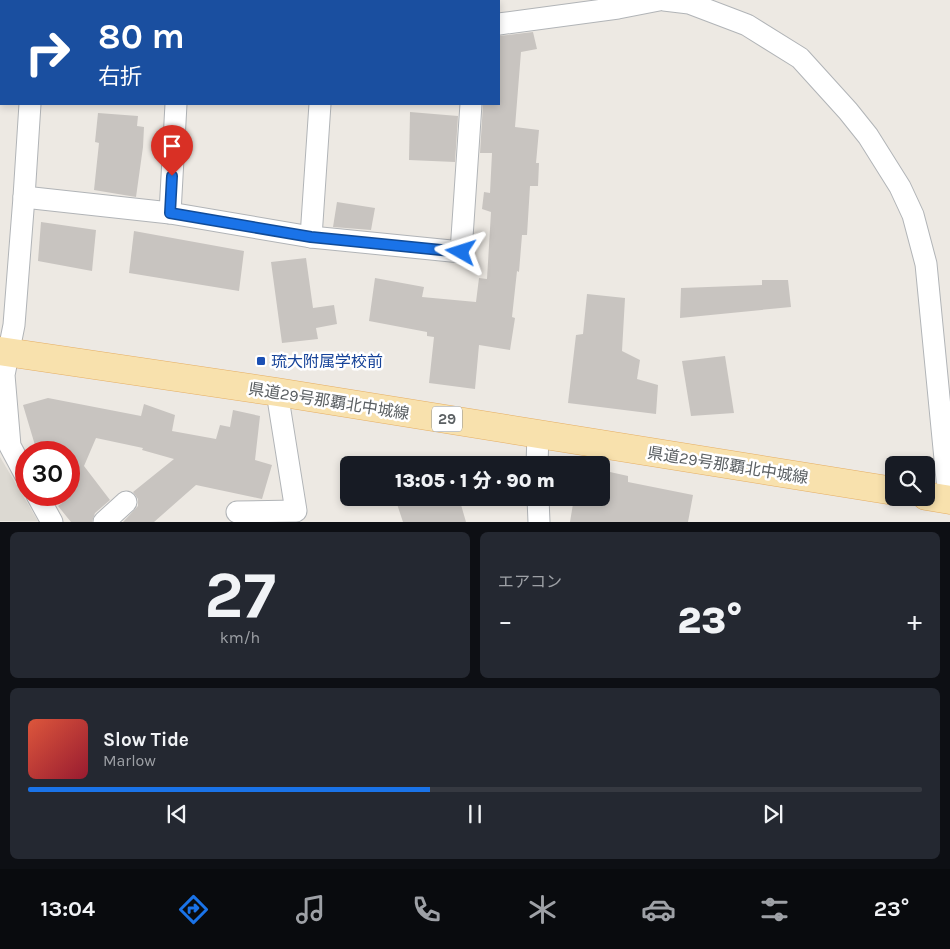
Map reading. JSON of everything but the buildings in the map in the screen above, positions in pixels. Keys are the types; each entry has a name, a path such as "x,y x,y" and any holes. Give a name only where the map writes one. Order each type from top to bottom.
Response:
{"main road":[{"name":"県道29号那覇北中城線","path":"5,352 277,392 885,490"}],"street":[{"path":"500,24 627,3 659,0"},
{"path":"664,0 690,2 747,25 800,58 848,110 886,162 900,187 913,215 926,264 942,499"},
{"path":"15,455 10,446 4,374 5,352 14,325 30,105"},
{"path":"170,213 176,105"},
{"path":"311,237 320,105"},
{"path":"24,197 170,213 311,237 461,252 471,105"},
{"path":"236,512 296,511 277,392"},
{"path":"537,456 538,434"},
{"path":"104,522 126,502"},
{"path":"43,506 52,522"},
{"path":"538,506 539,522"}],"shaded area":[{"path":"0,457 15,482 15,506 29,506 38,521 0,521"}],"place":[{"name":"琉大附属学校前","path":"261,361"}],"route":[{"path":"172,176 170,213 311,237 461,252"}]}
